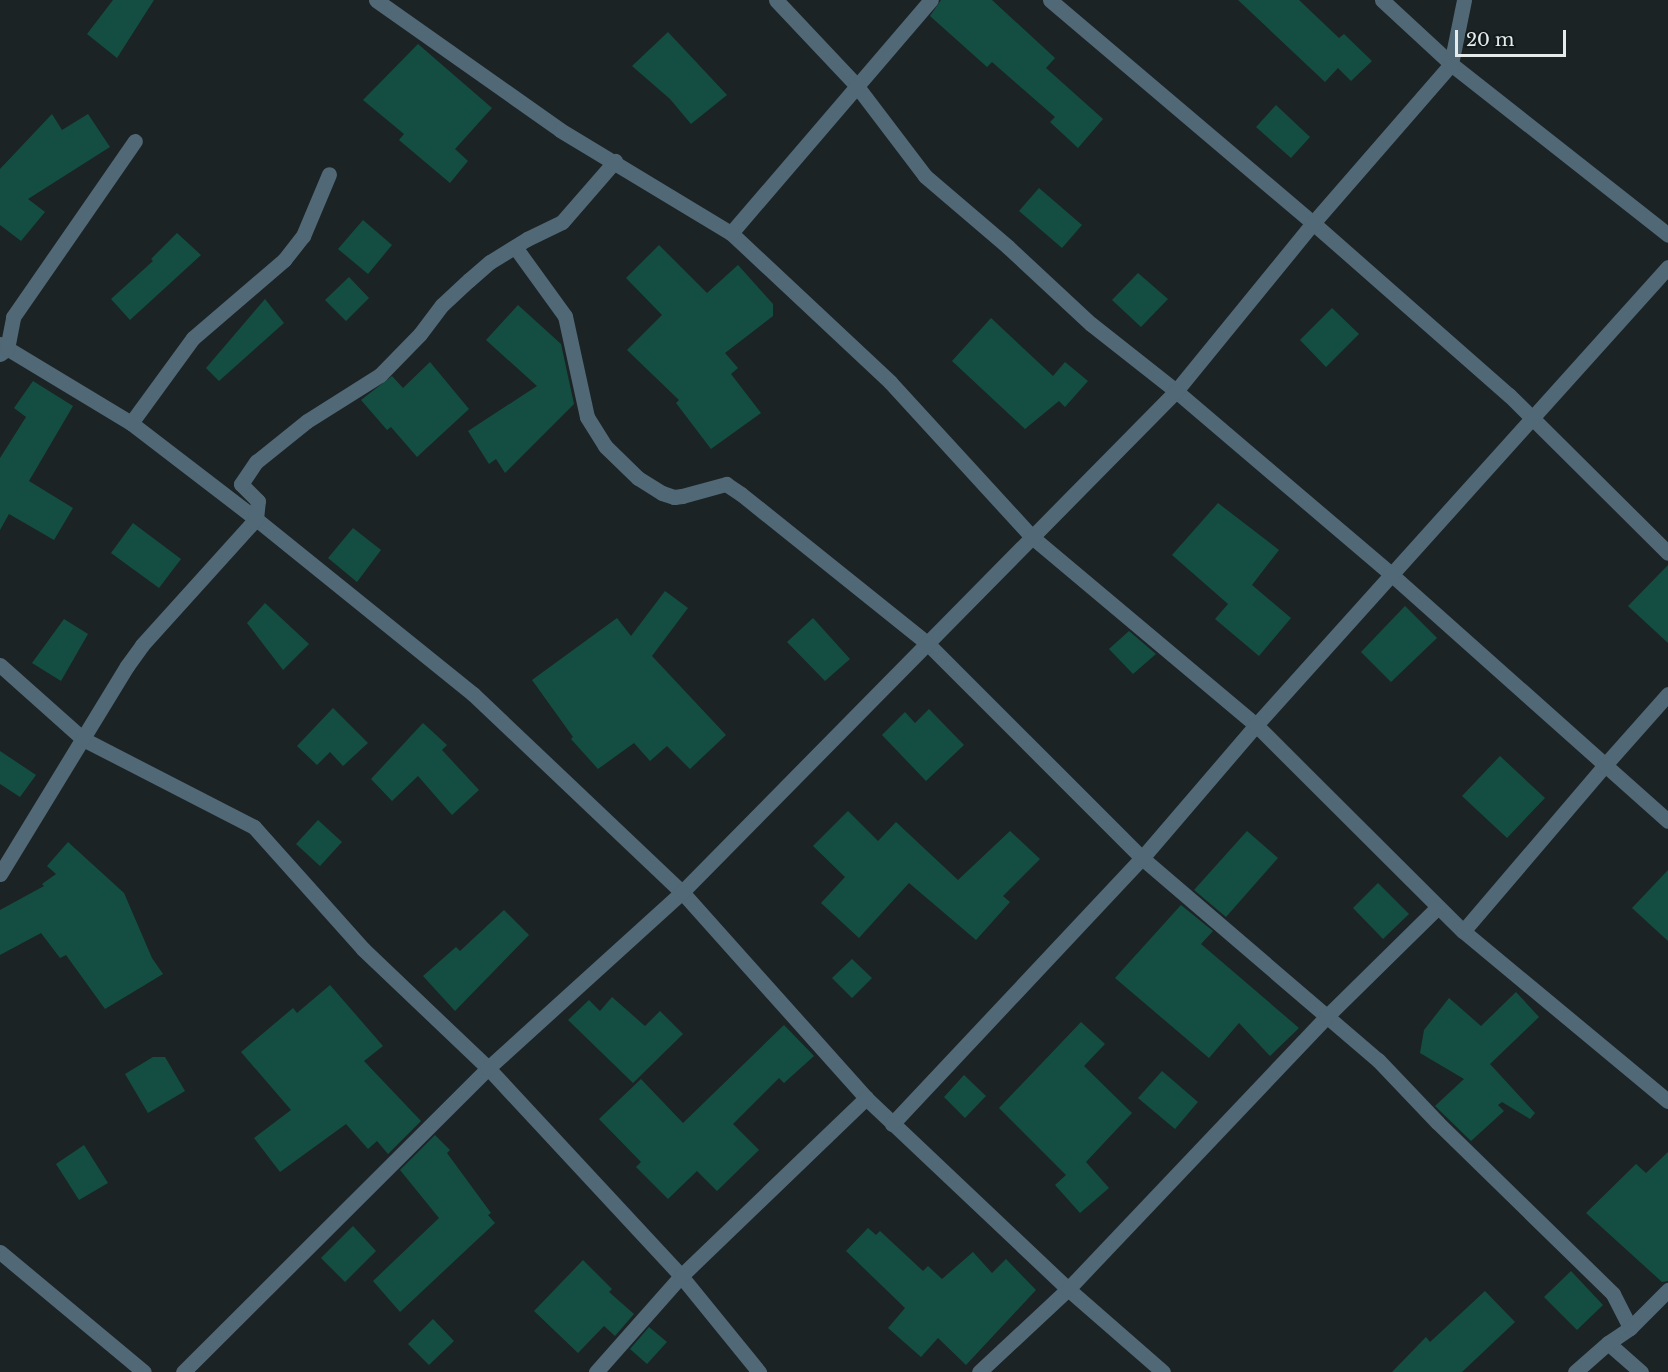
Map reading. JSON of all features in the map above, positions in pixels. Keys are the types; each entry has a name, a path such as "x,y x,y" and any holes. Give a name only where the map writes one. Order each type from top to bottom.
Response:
{"street":[{"path":"776,0 856,85 925,176 1008,247 1091,324 1176,391 1392,575 1668,821"},
{"path":"731,233 931,0"},
{"path":"1050,0 1313,223 1532,419 1668,553"},
{"path":"1382,0 1450,64 1668,236"},
{"path":"183,1372 488,1068 682,892 1176,391 1313,223 1450,64 1464,0"},
{"path":"381,2 560,130 615,161 731,233 890,381 1032,537 1256,725 1463,931 1668,1101"},
{"path":"135,141 13,317 2,349 131,423 256,519 473,694 682,892 866,1098 892,1124 1068,1289 1163,1372"},
{"path":"0,874 142,645 256,519 258,501 241,484 256,462 307,421 380,375 409,346 442,305 490,262 562,222 615,161"},
{"path":"131,423 193,338 284,260 303,236 329,174"},
{"path":"515,247 565,316 587,417 605,446 638,478 662,493 682,496 726,484 927,643 1142,858 1378,1060 1437,1122 1613,1294 1630,1328"},
{"path":"892,1124 1142,858 1256,725 1668,267"},
{"path":"0,665 83,739 254,827 363,949 488,1068 681,1276 759,1372"},
{"path":"1463,931 1668,694"},
{"path":"979,1372 1068,1289 1326,1017 1438,907"},
{"path":"596,1372 681,1276 866,1098"},
{"path":"0,1251 144,1372"},
{"path":"1575,1372 1608,1343 1630,1328 1668,1290"},
{"path":"1608,1343 1641,1372"}],"building":[{"path":"113,0 154,0 117,58 87,34"},
{"path":"941,0 992,0 1055,58 1046,68 1103,119 1078,148 1050,122 1055,117 992,62 987,67 930,16"},
{"path":"1238,0 1299,0 1339,38 1344,34 1372,61 1351,81 1338,68 1325,82"},
{"path":"668,32 727,95 691,124 670,99 632,66"},
{"path":"418,44 492,108 455,149 468,161 450,183 399,140 404,134 363,100"},
{"path":"1276,105 1310,137 1291,158 1256,127"},
{"path":"52,114 62,130 88,114 110,147 28,199 45,212 21,241 0,225 0,169"},
{"path":"1039,188 1082,225 1062,248 1019,211"},
{"path":"363,220 392,245 368,274 338,249"},
{"path":"177,233 201,255 130,320 111,299 153,261 151,259"},
{"path":"659,245 707,293 738,265 773,304 773,316 725,353 738,368 731,374 761,413 711,449 676,403 679,400 627,350 662,315 626,278"},
{"path":"1138,273 1168,299 1141,327 1112,300"},
{"path":"349,277 369,298 346,321 325,300"},
{"path":"265,299 284,323 219,381 206,368"},
{"path":"518,305 561,344 574,404 505,473 496,459 489,464 468,431 537,386 486,340"},
{"path":"1332,308 1359,334 1326,367 1300,340"},
{"path":"991,318 1053,376 1065,362 1088,381 1065,407 1059,401 1025,429 952,361"},
{"path":"430,362 469,409 417,457 391,427 387,430 361,400 392,376 403,388"},
{"path":"33,381 73,406 29,481 73,508 54,540 9,514 0,530 0,458 26,417 14,408"},
{"path":"1218,503 1279,550 1252,585 1291,618 1259,656 1215,619 1228,604 1172,555"},
{"path":"133,523 181,559 159,588 111,553"},
{"path":"353,528 381,550 357,582 328,558"},
{"path":"1668,565 1668,643 1628,606"},
{"path":"665,591 688,608 652,656 726,735 690,769 667,746 650,761 634,743 598,769 571,739 573,737 532,680 617,618 631,636"},
{"path":"265,603 309,644 283,670 247,623"},
{"path":"1405,606 1437,638 1391,682 1361,652"},
{"path":"813,618 850,659 825,681 787,642"},
{"path":"64,619 88,634 61,681 32,663"},
{"path":"1129,631 1156,654 1133,674 1109,649"},
{"path":"333,708 368,743 343,766 330,752 317,765 297,746"},
{"path":"929,709 964,745 926,781 882,735 905,712 915,723"},
{"path":"423,723 447,745 442,750 479,790 452,815 418,776 392,801 371,779"},
{"path":"0,751 36,775 20,797 0,784"},
{"path":"1500,756 1545,798 1507,838 1462,796"},
{"path":"848,811 878,841 896,822 958,880 1010,831 1040,859 1003,896 1010,902 976,940 909,883 859,938 821,903 845,877 813,846"},
{"path":"318,820 342,842 320,866 296,844"},
{"path":"1247,831 1278,858 1226,917 1194,890"},
{"path":"68,842 124,893 152,958 163,974 105,1009 66,955 60,958 41,933 0,955 0,910 44,886 42,884 56,874 47,866"},
{"path":"1668,870 1668,941 1632,908"},
{"path":"1378,883 1409,914 1383,939 1353,908"},
{"path":"1181,905 1213,931 1201,944 1299,1028 1270,1056 1239,1023 1209,1058 1115,978"},
{"path":"504,910 529,935 455,1011 423,976 456,947 460,951"},
{"path":"852,959 872,978 852,998 832,978"},
{"path":"330,985 383,1046 364,1061 421,1121 388,1154 377,1141 368,1149 346,1124 280,1172 254,1138 291,1110 241,1052 293,1008 297,1013"},
{"path":"1516,992 1539,1017 1490,1064 1535,1113 1530,1119 1502,1102 1498,1105 1504,1111 1471,1141 1435,1106 1464,1079 1420,1053 1424,1030 1449,998 1481,1026"},
{"path":"612,997 645,1026 660,1011 683,1034 633,1083 568,1020 589,1000 600,1011"},
{"path":"1081,1022 1105,1044 1084,1066 1132,1113 1086,1162 1109,1188 1080,1213 1055,1185 1066,1175 999,1108"},
{"path":"784,1025 814,1056 784,1083 779,1078 733,1124 759,1150 717,1191 697,1171 668,1199 636,1167 641,1162 599,1119 641,1079 683,1123"},
{"path":"153,1057 165,1057 185,1091 148,1113 125,1074"},
{"path":"1162,1071 1198,1102 1175,1129 1138,1098"},
{"path":"964,1075 986,1096 965,1118 944,1097"},
{"path":"435,1135 450,1150 447,1153 491,1213 488,1215 495,1223 400,1312 373,1281 439,1218 400,1170"},
{"path":"84,1145 108,1183 79,1200 56,1164"},
{"path":"1668,1152 1668,1281 1662,1282 1586,1213 1636,1164 1646,1173"},
{"path":"353,1226 376,1251 345,1282 321,1258"},
{"path":"868,1228 876,1235 880,1231 923,1271 928,1266 942,1279 973,1252 992,1273 1006,1259 1036,1290 966,1365 938,1338 921,1357 888,1328 905,1308 846,1251"},
{"path":"583,1260 612,1289 609,1292 634,1314 615,1336 604,1326 578,1353 534,1311"},
{"path":"1571,1271 1603,1305 1577,1330 1544,1297"},
{"path":"1485,1291 1515,1322 1462,1372 1392,1372 1426,1337 1430,1342"},
{"path":"433,1319 454,1341 429,1365 408,1344"},
{"path":"649,1327 667,1342 647,1364 630,1349"}]}
